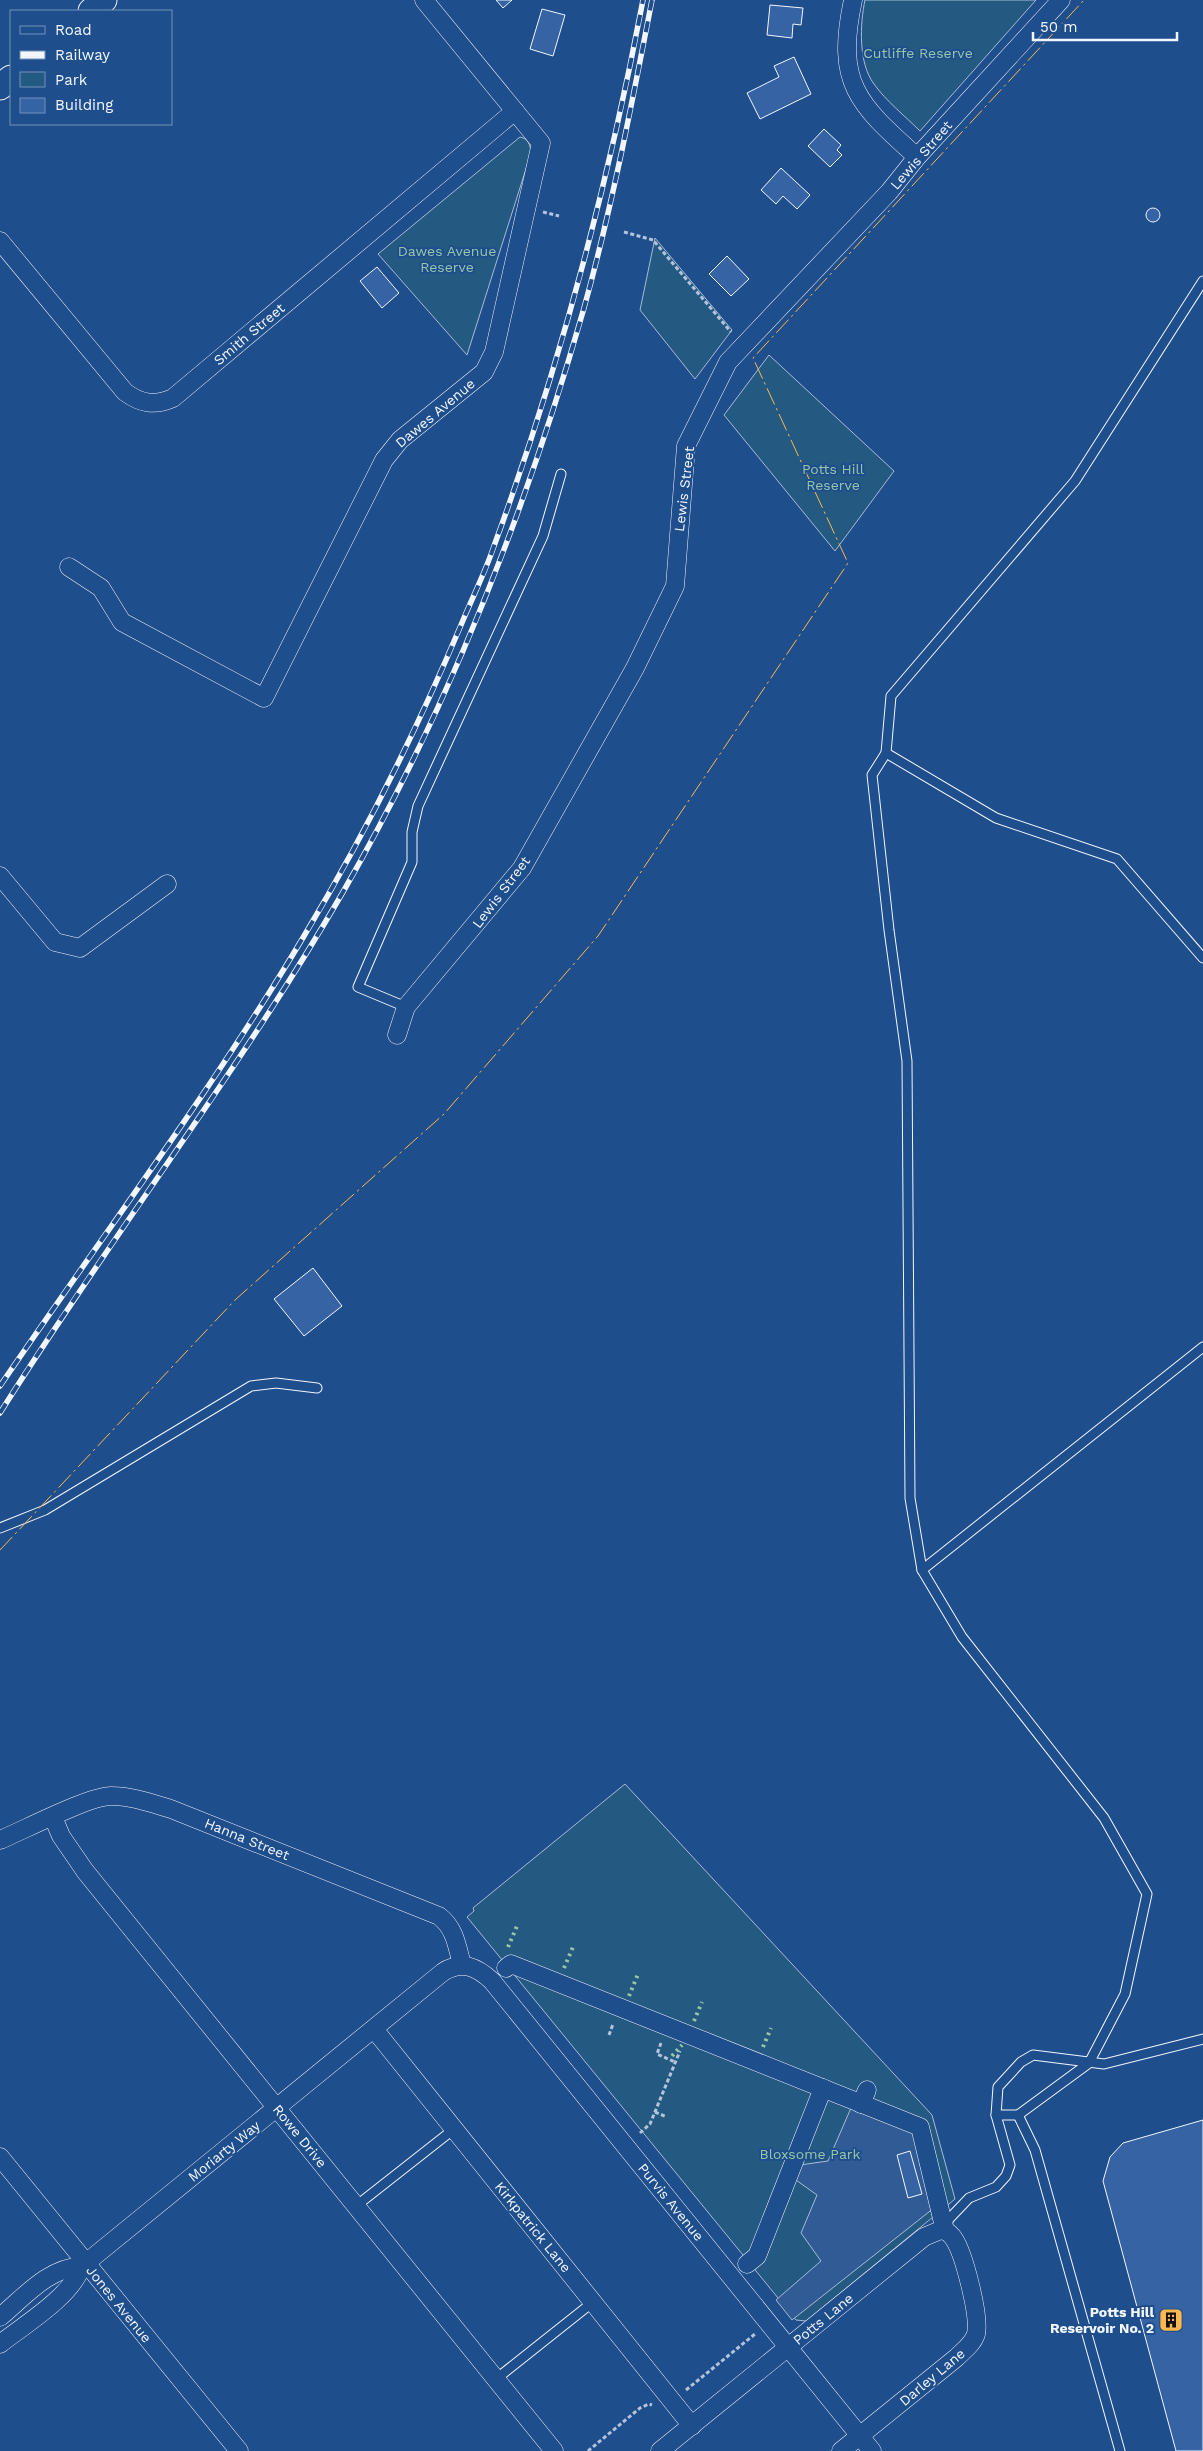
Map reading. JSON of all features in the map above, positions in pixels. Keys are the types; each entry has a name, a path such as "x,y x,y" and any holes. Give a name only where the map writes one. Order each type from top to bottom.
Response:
{"main road":[{"path":"0,87 10,79"}],"street":[{"name":"Dawes Avenue","path":"69,567 101,588 122,622 264,698 384,460 400,440 484,372 494,352 541,143 424,0"},
{"path":"853,0 848,22 847,47 848,69 854,85 862,102 874,119 917,158"},
{"name":"Lewis Street","path":"397,1035 406,1007 474,928 522,868 635,668 675,586 686,446 728,362 889,192 917,158 1061,0"},
{"name":"Smith Street","path":"0,241 126,392 141,402 153,404 164,402 173,398 515,111"},
{"path":"0,876 55,942 80,948 167,884"},
{"name":"Hanna Street","path":"0,1840 108,1796 130,1796 171,1809 439,1916 447,1922 452,1931 462,1965"},
{"name":"Rowe Drive","path":"53,1817 61,1836 85,1871 554,2451"},
{"path":"506,1968 511,1964 823,2088 864,2096 920,2127 945,2230"},
{"name":"Moriarty Way","path":"0,2344 63,2293 74,2281 83,2265 443,1972 452,1966 462,1965"},
{"name":"Purvis Avenue","path":"462,1965 473,1967 492,1981 872,2451"},
{"name":"Kirkpatrick Lane","path":"374,2029 529,2220 692,2426"},
{"path":"747,2264 757,2256 823,2088"},
{"name":"Jones Avenue","path":"0,2157 83,2265 239,2451"},
{"name":"Potts Lane","path":"660,2451 924,2237 933,2232 945,2230"},
{"name":"Darley Lane","path":"841,2451 968,2347 975,2336 977,2321 967,2280 955,2240 945,2230"},
{"name":"Moriarty Way","path":"0,2317 50,2277 64,2269 83,2265"}],"lane":[{"path":"996,2115 1018,2115 1089,2063 1125,1994 1147,1894 1104,1818 962,1637 922,1570 910,1498 907,1061 889,930 872,775 886,753 891,696 1074,480 1203,281"},
{"path":"406,1007 358,987 412,862 412,832 418,806 543,536 561,474"},
{"path":"886,753 996,818 1117,859 1203,958"},
{"path":"922,1570 1203,1347"},
{"path":"0,1528 45,1510 251,1386 276,1383 317,1388"},
{"path":"945,2230 949,2219 969,2198 996,2187 1006,2176 1010,2165 996,2115 998,2086 1021,2062 1033,2055 1104,2064 1203,2040"},
{"path":"1018,2115 1035,2150 1120,2451"},
{"path":"356,2206 454,2129"},
{"path":"496,2379 593,2302"}],"path":[{"path":"624,232 653,240 725,326 744,345"},
{"path":"667,2026 657,2054 675,2062"},
{"path":"640,2133 650,2124 687,2034"},
{"path":"655,2112 666,2117"},
{"path":"684,2392 753,2336"},
{"path":"588,2451 640,2408"}],"green space":[{"name":"Cutliffe Reserve","path":"865,0 1036,0 920,131 884,96 869,75 863,55 861,32"},
{"name":"Dawes Avenue Reserve","path":"520,137 528,143 531,153 467,355 378,254"},
{"path":"655,238 732,330 695,379 640,310"},
{"name":"Potts Hill Reserve","path":"769,355 894,471 835,551 724,415"},
{"name":"Bloxsome Park","path":"625,1784 932,2115 955,2199 806,2321 796,2320 467,1917 474,1911 473,1908"}],"shaded area":[{"path":"854,2101 920,2127 939,2204 792,2320 776,2300 821,2261 801,2233 817,2195 789,2175 793,2166 828,2161"}],"building":[{"path":"496,0 512,0 503,8"},
{"path":"770,5 803,8 801,25 793,24 792,38 767,35"},
{"path":"542,9 565,15 553,56 530,49"},
{"path":"794,57 811,94 760,119 747,93 779,77 774,66"},
{"path":"824,129 841,145 837,150 842,155 830,167 808,146"},
{"path":"781,168 810,195 797,209 783,196 776,204 761,190"},
{"path":"1153,208 1158,210 1160,215 1158,220 1153,222 1148,220 1146,215 1148,210"},
{"path":"727,256 749,279 731,296 709,274"},
{"path":"377,267 399,293 382,308 360,281"},
{"path":"313,1268 342,1306 304,1336 274,1299"},
{"name":"Potts Hill Reservoir No. 2","path":"1203,2120 1203,2451 1176,2451 1103,2181 1110,2157 1123,2143"},
{"path":"910,2151 922,2194 908,2198 897,2155"}],"railway":[{"path":"0,1386 194,1107 268,994 348,860 426,705 483,576 540,412 598,207 643,0"},
{"path":"0,1413 42,1347 218,1089 303,959 343,892 417,752 481,608 510,534 561,384 584,308 613,193 652,0"}],"hedge":[{"path":"508,1947 517,1926"},
{"path":"564,1968 573,1947"},
{"path":"629,1996 638,1974"},
{"path":"694,2021 702,2002"},
{"path":"763,2047 771,2028"},
{"path":"672,2056 682,2045"}],"power":[{"path":"0,1550 235,1300 444,1114 598,936 848,563 753,358 1084,0"}],"place":[{"name":"Potts Hill Reservoir No. 2","path":"1171,2320"}]}
